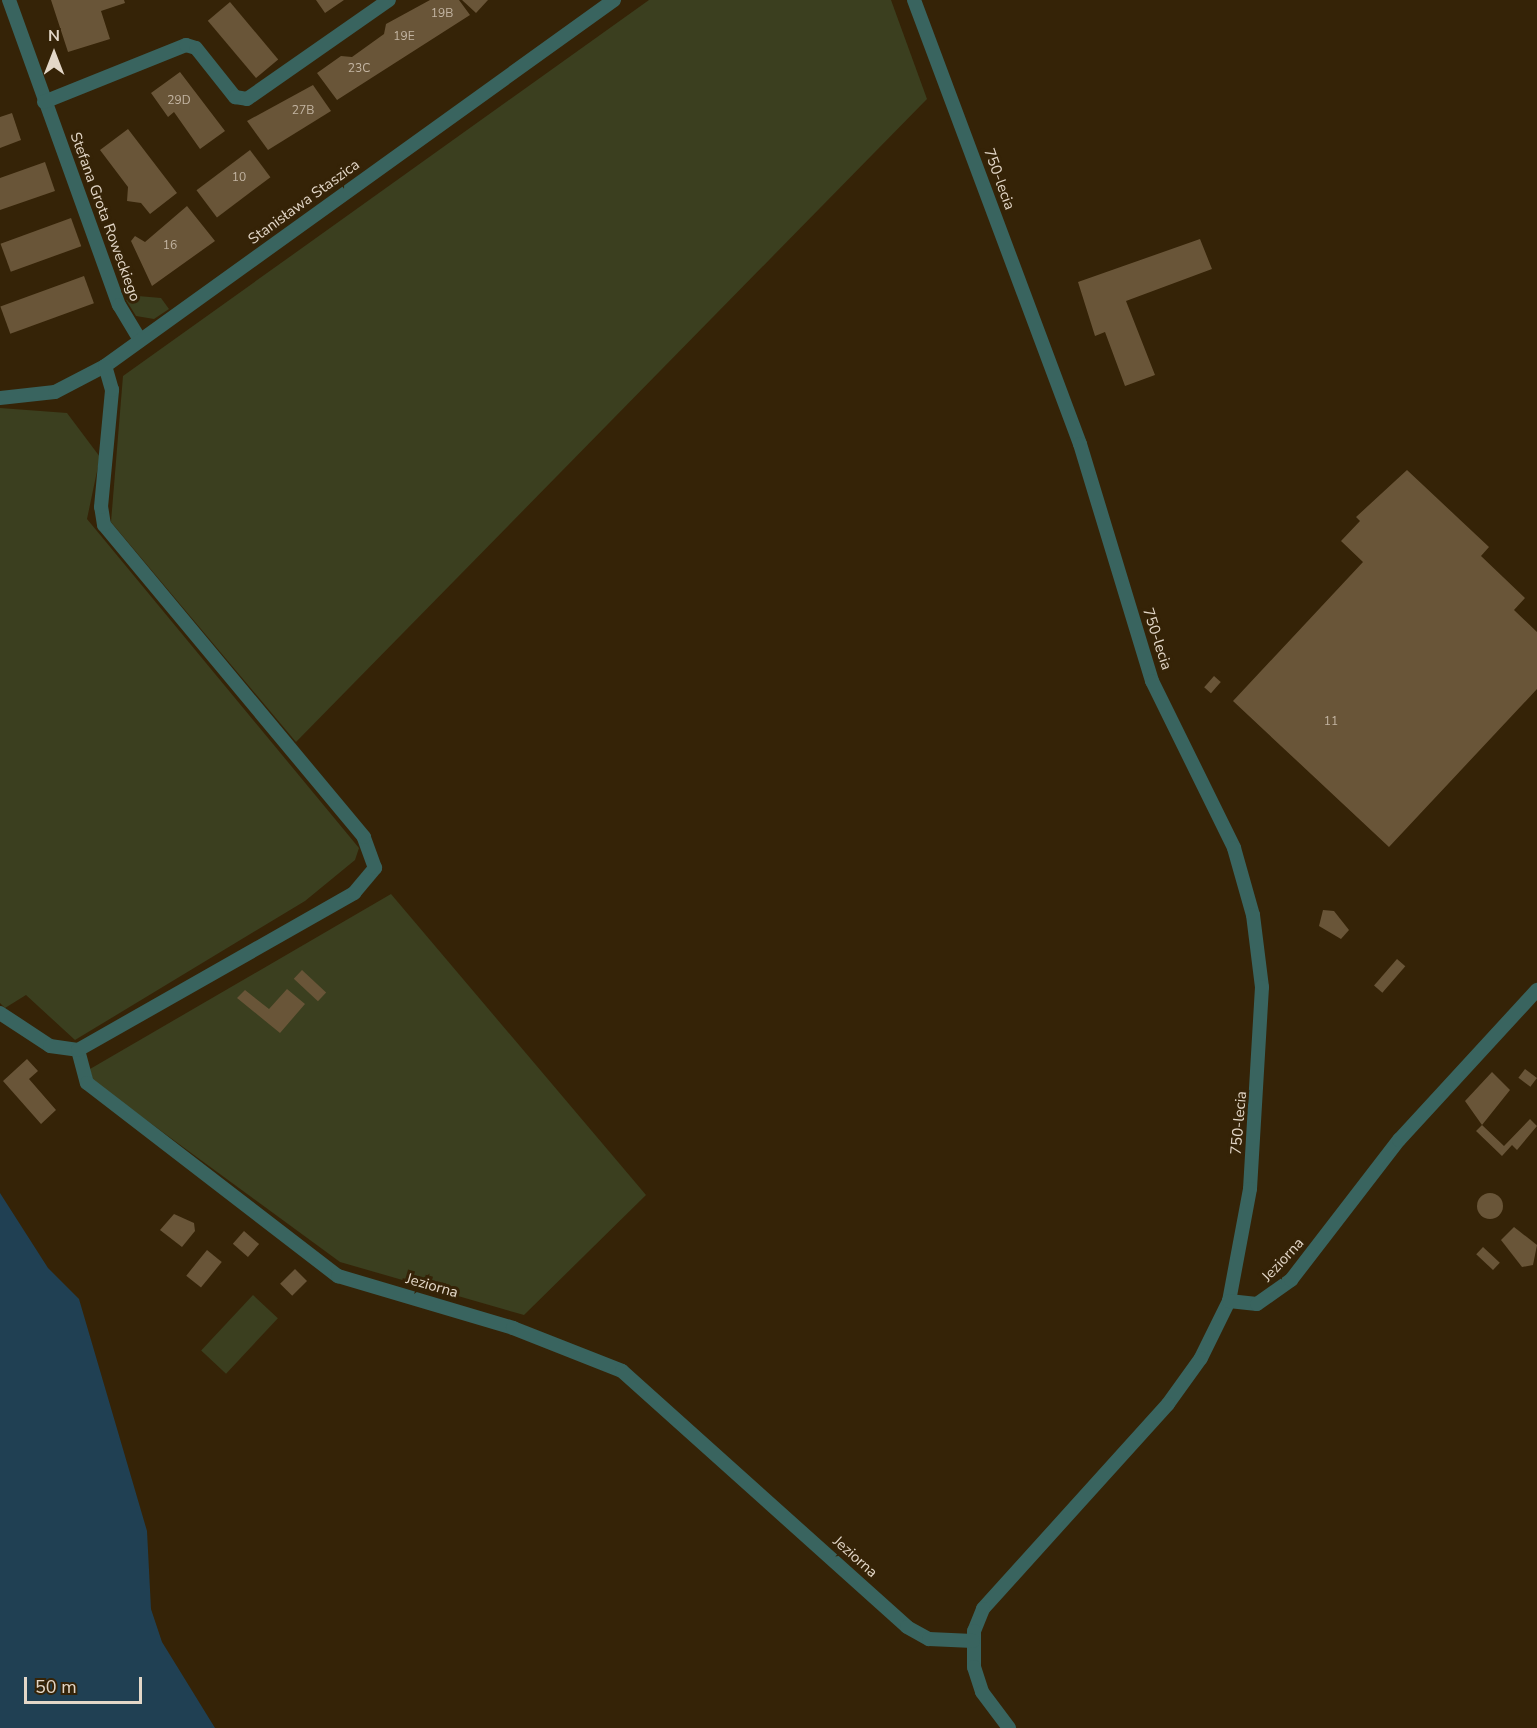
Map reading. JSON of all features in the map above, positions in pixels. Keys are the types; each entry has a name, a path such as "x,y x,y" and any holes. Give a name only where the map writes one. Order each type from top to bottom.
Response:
{"street":[{"name":"Stefana Grota Roweckiego","path":"9,0 44,102 122,312 140,340"},
{"name":"Stanisława Staszica","path":"0,398 55,392 105,366 597,5 614,0"},
{"name":"750-lecia","path":"914,0 1083,452 1147,666 1224,822 1248,895 1261,970 1261,1045 1248,1208 1229,1301"},
{"path":"44,102 186,45 196,48 235,97 247,99 386,1"},
{"path":"0,1013 50,1046 78,1050 354,893 375,868 369,843 104,525 101,507 112,390 105,366"},
{"name":"Jeziorna","path":"1229,1301 1257,1304 1291,1280 1399,1140 1537,990"},
{"name":"Jeziorna","path":"78,1050 87,1083 338,1276 613,1365 912,1631 939,1641 973,1641"},
{"path":"1009,1728 977,1680 973,1641 992,1594 1180,1389 1229,1301"}],"green space":[{"path":"649,0 891,0 927,99 296,742 111,522 123,376"},
{"path":"138,296 161,298 169,309 154,319 136,316 126,300"},
{"path":"0,408 67,413 100,457 87,519 359,848 355,860 305,901 75,1040 26,995 5,1008 0,1003"},
{"path":"391,894 646,1195 524,1315 340,1262 93,1081 90,1069"},
{"path":"253,1295 278,1318 226,1374 201,1351"}],"water":[{"path":"0,1193 48,1268 79,1299 147,1531 151,1609 162,1642 215,1728 0,1728"}],"building":[{"path":"51,0 124,0 125,3 101,11 110,39 68,52"},
{"path":"316,0 344,0 325,13"},
{"path":"430,0 459,0 470,15 337,100 317,73 341,56 352,57 384,34 386,24"},
{"path":"462,0 488,0 476,13"},
{"path":"230,2 278,59 256,78 208,21"},
{"path":"180,72 225,131 200,149 174,112 168,117 151,93"},
{"path":"313,85 331,111 268,150 247,121"},
{"path":"12,113 21,140 0,148 0,117"},
{"path":"128,129 177,193 150,214 141,203 127,201 128,187 100,150"},
{"path":"250,150 270,177 217,217 196,190"},
{"path":"45,162 55,191 0,210 0,178"},
{"path":"187,206 215,241 152,286 131,241 135,236 145,242"},
{"path":"71,218 81,246 11,272 1,244"},
{"path":"1200,239 1212,269 1126,301 1155,375 1125,386 1105,332 1095,336 1078,282"},
{"path":"84,276 94,303 10,334 0,306"},
{"path":"1407,470 1489,547 1481,556 1525,598 1514,610 1537,632 1537,689 1389,847 1233,701 1363,562 1341,541 1360,521 1356,517"},
{"path":"1214,676 1221,682 1211,693 1204,687"},
{"path":"1323,910 1334,911 1349,930 1341,939 1319,926"},
{"path":"1397,959 1405,966 1382,993 1374,985"},
{"path":"302,970 326,993 318,1001 294,979"},
{"path":"287,989 305,1004 280,1033 237,998 245,990 269,1009"},
{"path":"27,1059 38,1071 29,1079 56,1110 41,1124 3,1081"},
{"path":"1525,1069 1537,1078 1530,1087 1518,1078"},
{"path":"1492,1072 1510,1090 1482,1125 1465,1101"},
{"path":"1530,1119 1537,1126 1517,1150 1512,1145 1502,1156 1476,1131 1482,1125 1504,1146"},
{"path":"1490,1193 1500,1196 1503,1206 1500,1216 1490,1219 1480,1216 1477,1206 1480,1196"},
{"path":"174,1214 194,1223 195,1231 182,1247 160,1230"},
{"path":"1514,1227 1537,1245 1533,1265 1522,1267 1501,1240"},
{"path":"244,1231 259,1244 248,1257 233,1244"},
{"path":"1483,1247 1500,1263 1493,1270 1476,1254"},
{"path":"207,1250 222,1262 201,1288 186,1276"},
{"path":"295,1269 307,1281 292,1296 280,1284"}]}
